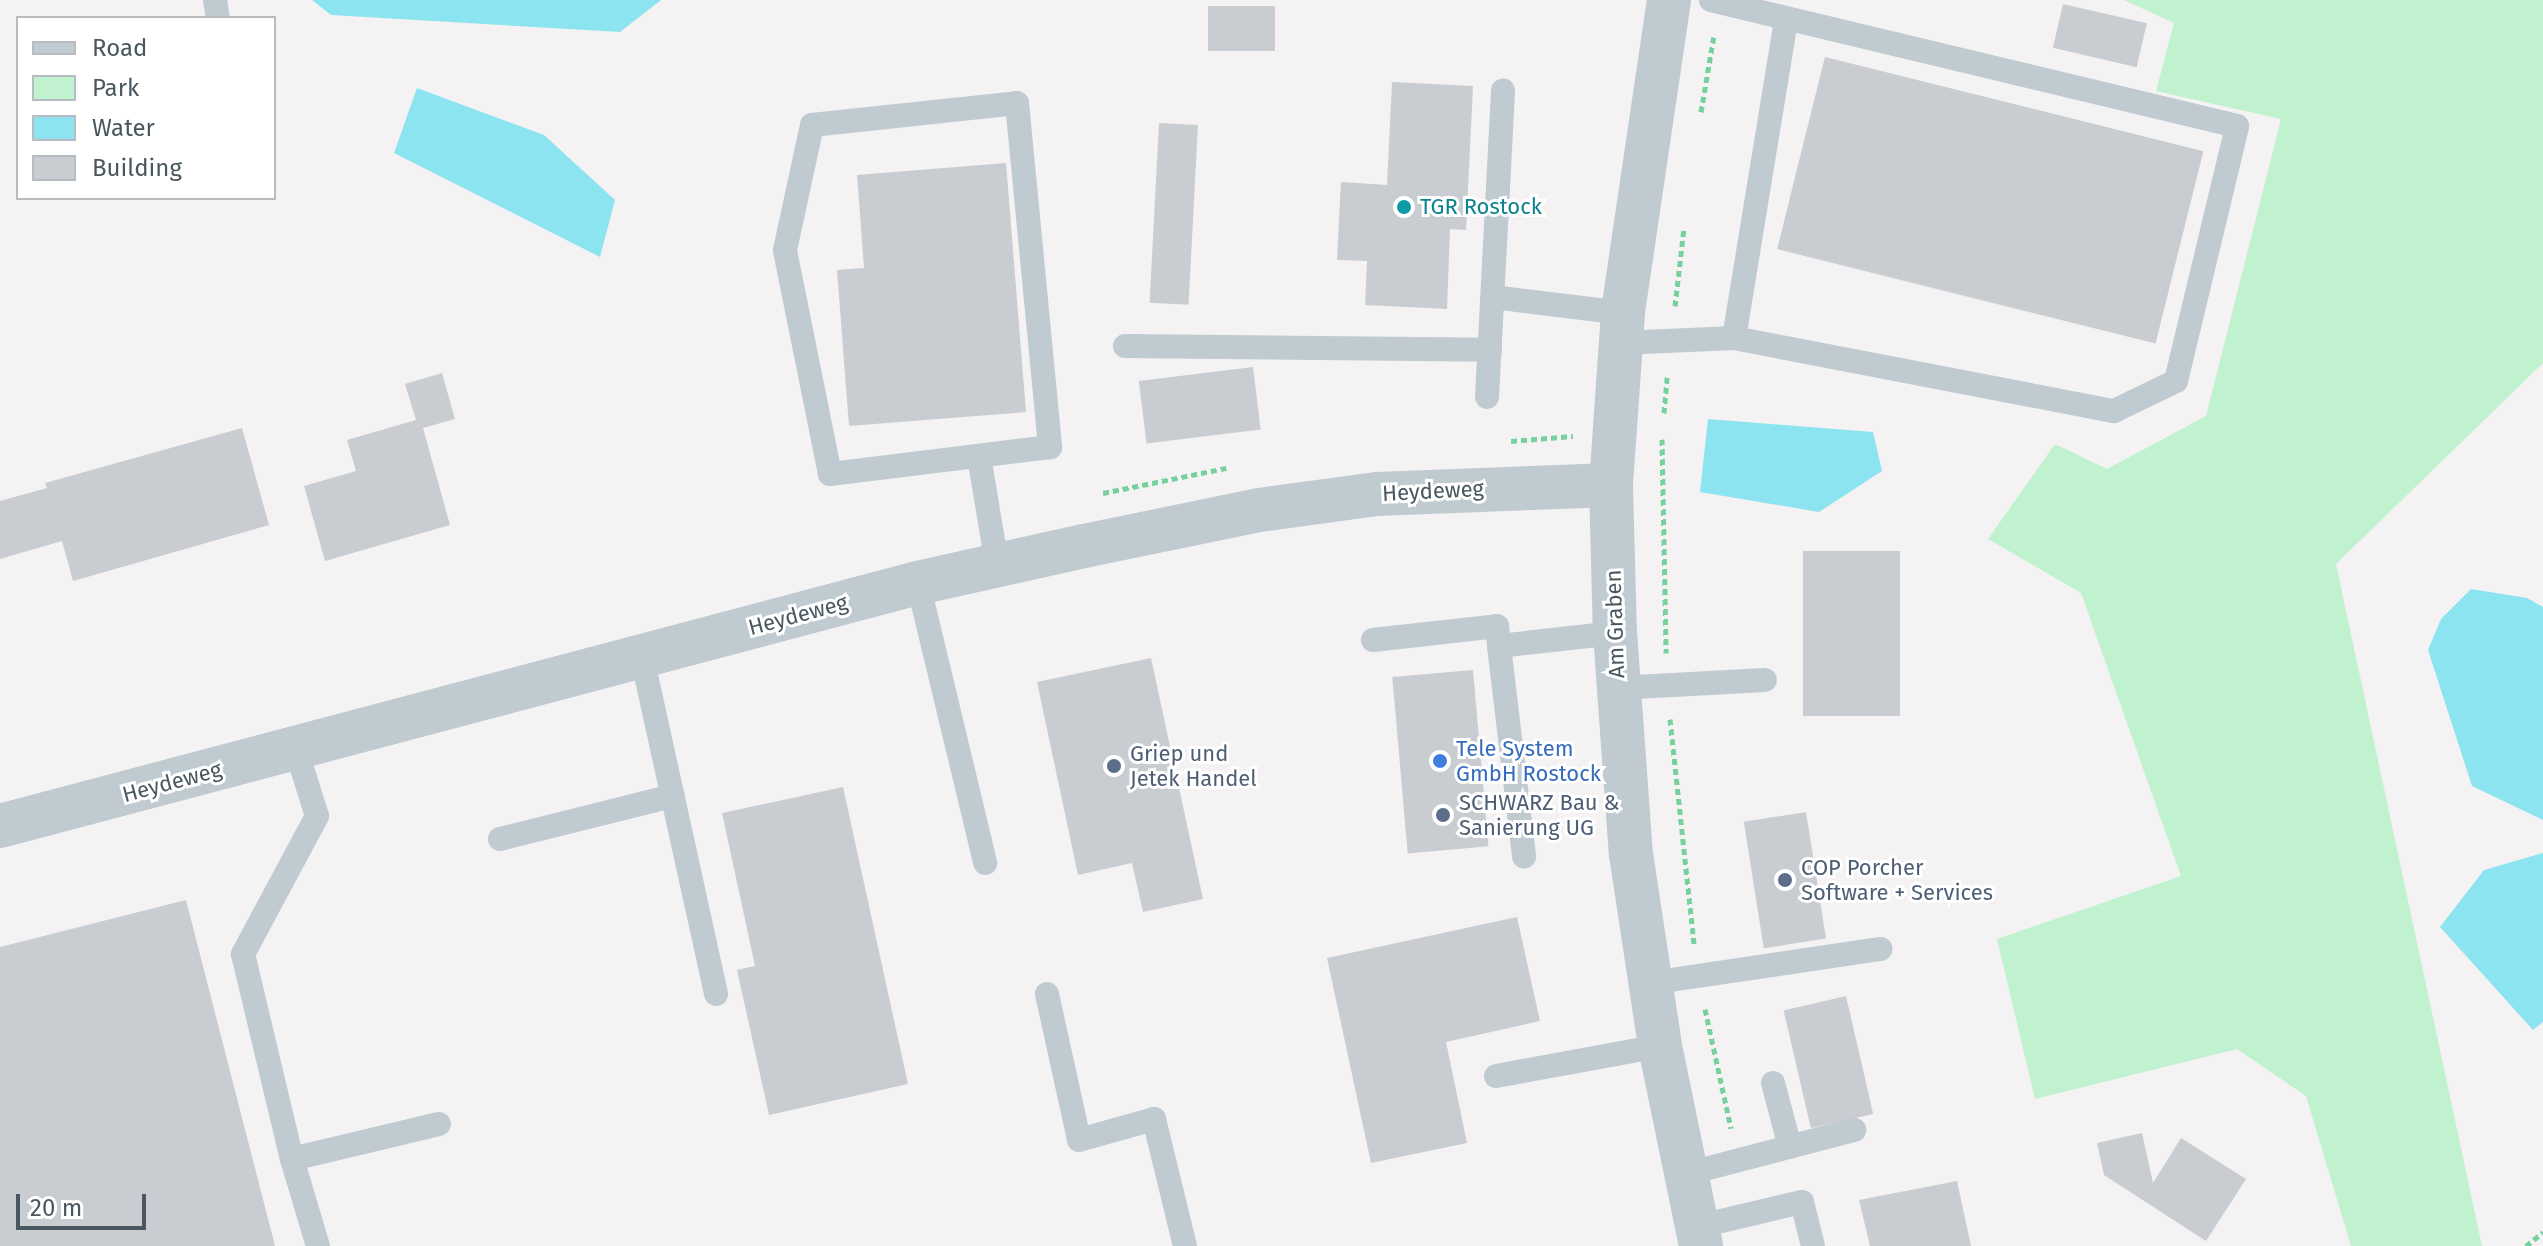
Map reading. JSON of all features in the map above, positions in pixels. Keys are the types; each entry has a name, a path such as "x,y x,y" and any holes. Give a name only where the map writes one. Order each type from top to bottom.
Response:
{"street":[{"name":"Am Graben","path":"1669,0 1622,328 1611,485 1615,633 1631,854 1660,1046 1698,1236"},
{"name":"Heydeweg","path":"0,826 918,583 997,565 1259,510 1377,494 1611,485"}],"lane":[{"path":"1493,297 1671,341 1734,338 2114,411 2176,381 2237,126 1715,1"},
{"path":"1734,338 1786,19"},
{"path":"1487,397 1503,90"},
{"path":"1017,103 1050,447 979,456 830,474 785,250 812,125 1017,103"},
{"path":"1125,346 1490,350"},
{"path":"979,456 997,565"},
{"path":"918,583 985,863"},
{"path":"1373,640 1497,626 1524,857"},
{"path":"1499,646 1615,633"},
{"path":"642,657 716,994"},
{"path":"1618,688 1765,680"},
{"path":"296,749 317,816 243,954 292,1159 318,1246"},
{"path":"500,839 673,796"},
{"path":"1650,983 1881,949"},
{"path":"1047,994 1079,1140 1154,1119 1185,1246"},
{"path":"1496,1076 1660,1046"},
{"path":"1773,1083 1790,1147"},
{"path":"292,1159 439,1124"},
{"path":"1686,1174 1854,1130"},
{"path":"1698,1236 1802,1202 1813,1246"}],"path":[{"path":"1699,127 1715,1"},
{"path":"1685,220 1662,438 1667,683 1698,977 1738,1160"},
{"path":"2526,1246 2543,1232"}],"green space":[{"path":"2124,0 2543,0 2543,363 2336,564 2482,1246 2351,1246 2306,1096 2237,1049 2035,1099 1997,939 2181,876 2081,593 1988,539 2055,444 2107,469 2206,416 2281,119 2156,91 2174,23"}],"water":[{"path":"312,0 661,0 620,32 331,15"},
{"path":"417,88 544,135 615,200 600,257 394,153"},
{"path":"1708,419 1873,432 1882,471 1819,512 1700,492"},
{"path":"2471,589 2527,598 2543,607 2543,820 2472,786 2428,650 2441,619"},
{"path":"2543,853 2543,1022 2533,1030 2440,927 2484,870"}],"building":[{"path":"2063,4 2147,23 2137,67 2053,48"},
{"path":"1208,6 1275,6 1275,51 1208,51"},
{"path":"1825,57 2203,151 2156,343 1777,249"},
{"name":"TGR Rostock","path":"1392,82 1473,86 1466,230 1450,229 1447,309 1365,305 1367,261 1337,260 1341,182 1387,185"},
{"path":"1159,123 1198,125 1189,305 1150,303"},
{"path":"1006,163 1026,412 849,426 837,270 864,268 857,175"},
{"path":"1253,367 1261,430 1147,444 1139,381"},
{"path":"442,373 455,419 423,428 450,525 325,561 304,486 356,471 347,440 416,420 405,384"},
{"path":"242,428 269,525 73,581 62,541 0,559 0,501 47,488 45,483"},
{"path":"1803,551 1900,551 1900,716 1803,716"},
{"name":"Griep und Jetek Handel","path":"1151,658 1203,899 1143,912 1132,863 1078,875 1037,682"},
{"name":"Tele System GmbH Rostock","path":"1473,670 1488,846 1408,853 1392,677"},
{"path":"843,787 908,1084 769,1115 737,970 755,966 722,813"},
{"name":"COP Porcher Software + Services","path":"1806,812 1826,938 1764,948 1744,822"},
{"path":"186,900 275,1246 0,1246 0,947"},
{"path":"1517,917 1540,1021 1446,1042 1467,1143 1371,1163 1327,958"},
{"path":"1846,996 1873,1114 1811,1128 1784,1010"},
{"path":"2142,1133 2153,1183 2181,1138 2246,1179 2206,1241 2104,1175 2097,1143"},
{"path":"1957,1181 1971,1246 1870,1246 1859,1200"}],"place":[{"name":"TGR Rostock","path":"1404,207"},
{"name":"Tele System GmbH Rostock","path":"1440,761"},
{"name":"Griep und Jetek Handel","path":"1114,766"},
{"name":"SCHWARZ Bau & Sanierung UG","path":"1443,815"},
{"name":"COP Porcher Software + Services","path":"1785,880"}]}
